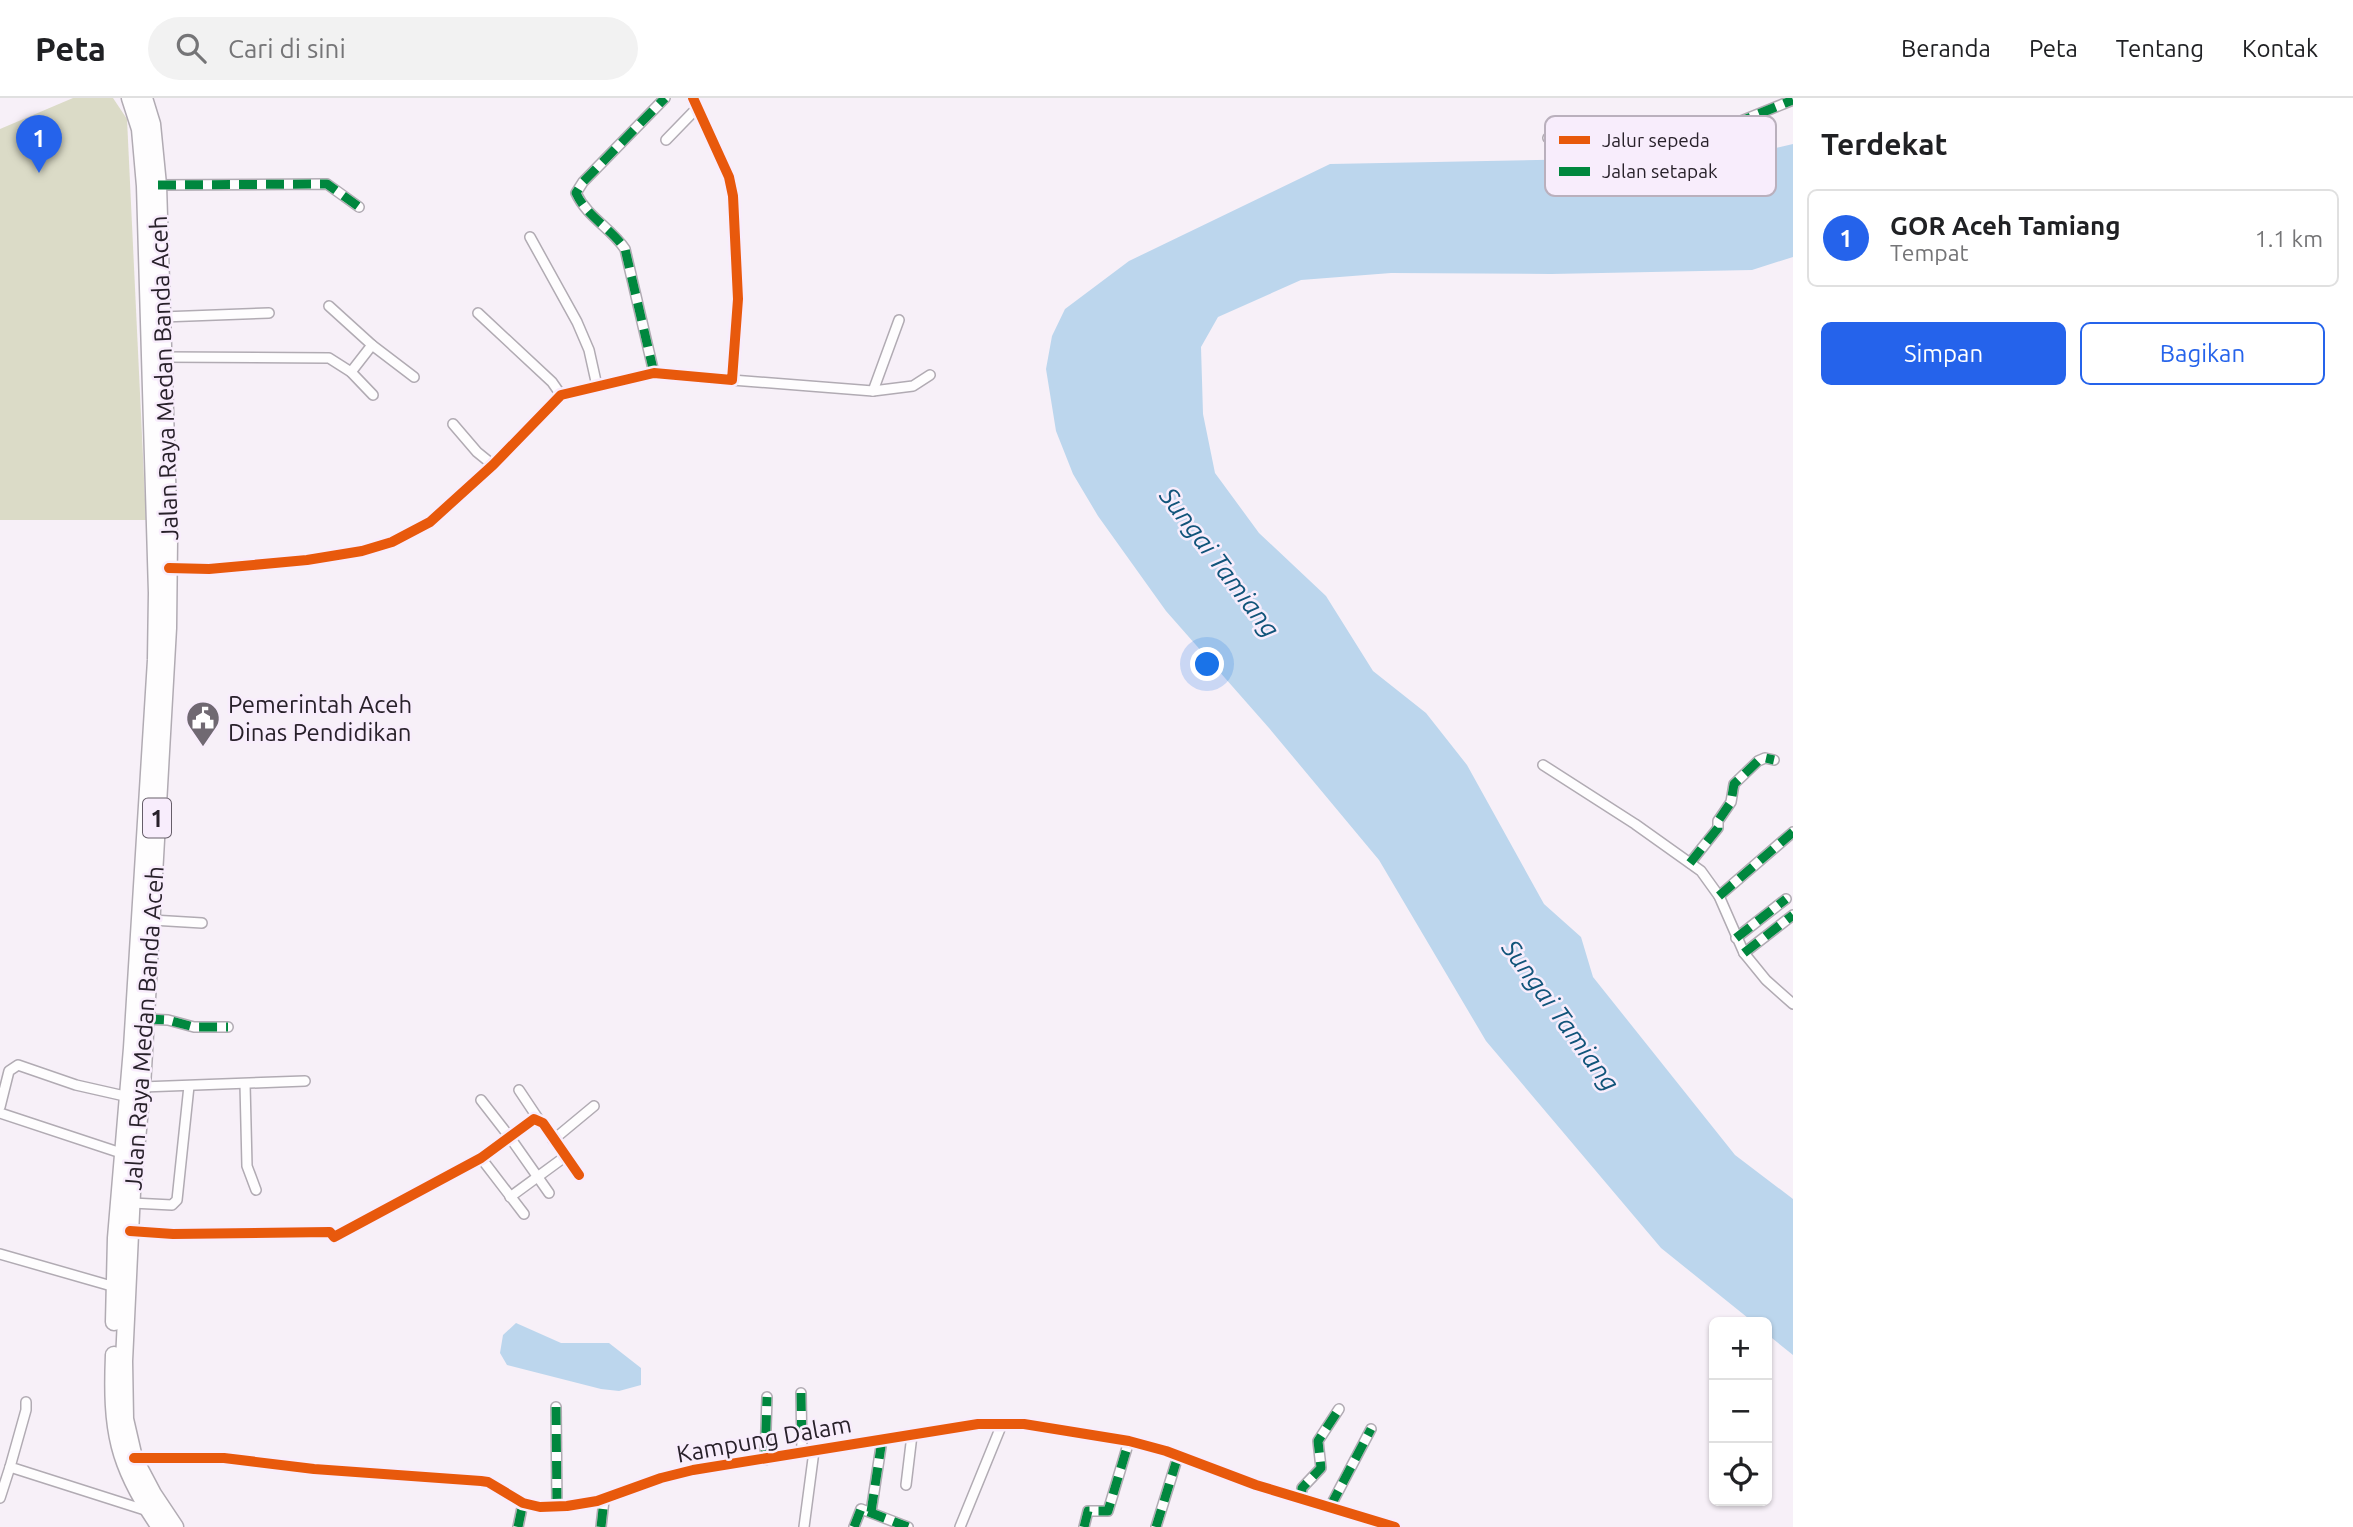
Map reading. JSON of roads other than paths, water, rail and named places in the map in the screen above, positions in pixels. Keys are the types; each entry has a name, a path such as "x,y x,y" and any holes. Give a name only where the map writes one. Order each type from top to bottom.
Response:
{"highway":[{"name":"Jalan Raya Medan Banda Aceh","path":"130,98 140,129 162,317 169,568 167,687 152,789 152,920 143,964 145,1019 142,1087 115,1287 113,1415 123,1461 133,1485 160,1527"},
{"name":"Jalan Raya Medan Banda Aceh","path":"144,98 152,124 158,186 155,268 158,593 143,964 124,1154 130,1231 124,1361 125,1419 134,1458 175,1527"}],"street":[{"path":"654,373 625,249 619,239 592,216 576,193 583,182 665,98"},
{"path":"1752,116 1793,99"},
{"path":"666,140 695,103 729,177 733,196 738,299 732,380"},
{"path":"158,186 327,184 359,207"},
{"path":"530,237 578,322 589,349 597,386"},
{"path":"329,306 372,345 414,377"},
{"path":"162,317 269,313"},
{"path":"478,313 552,382 561,395"},
{"path":"873,391 899,320"},
{"path":"351,372 372,345"},
{"path":"163,357 334,360 351,372 373,394"},
{"path":"169,568 209,569 307,560 362,551 392,542 430,522 493,465 561,395 654,373 873,391 913,386 930,376"},
{"path":"453,424 477,452 493,465"},
{"path":"1690,863 1718,828 1718,821 1731,802 1734,785 1762,759 1774,760"},
{"path":"1543,765 1635,824 1708,879 1719,896 1744,953 1766,980 1793,1004"},
{"path":"1719,896 1793,832"},
{"path":"1736,938 1786,899"},
{"path":"1744,953 1793,915"},
{"path":"152,920 202,923"},
{"path":"145,1019 168,1020 194,1027 228,1027"},
{"path":"0,1107 9,1071 18,1065 76,1084 129,1097"},
{"path":"142,1087 305,1081"},
{"path":"246,1084 247,1166 257,1190"},
{"path":"128,1195 172,1205 177,1200 189,1086"},
{"path":"519,1090 579,1175"},
{"path":"481,1100 549,1193"},
{"path":"553,1140 594,1107"},
{"path":"0,1112 124,1154"},
{"path":"130,1231 173,1234 330,1232 334,1237 481,1158 534,1119 539,1120"},
{"path":"510,1197 566,1156"},
{"path":"481,1158 524,1214"},
{"path":"0,1254 115,1287"},
{"path":"801,1394 802,1453"},
{"path":"765,1460 767,1396"},
{"path":"0,1498 26,1402"},
{"path":"556,1407 557,1507"},
{"path":"1301,1499 1302,1489 1321,1468 1318,1441 1339,1409"},
{"name":"Kampung Dalam","path":"134,1458 224,1458 314,1469 481,1480 523,1503 557,1507 604,1500 676,1474 978,1424 1024,1424 1129,1441 1301,1499 1395,1527"},
{"path":"960,1527 1002,1424"},
{"path":"1330,1507 1371,1429"},
{"path":"906,1485 912,1435"},
{"path":"871,1512 882,1440"},
{"path":"1084,1527 1088,1511 1108,1511 1129,1441"},
{"path":"804,1527 814,1451"},
{"path":"1156,1527 1178,1456"},
{"path":"10,1467 150,1512"},
{"path":"601,1527 604,1500"},
{"path":"518,1527 523,1503"},
{"path":"854,1527 860,1510 908,1527"}],"water":[{"name":"Sungai Tamiang","path":"1793,144 1793,257 1752,270 1551,274 1391,273 1301,280 1218,317 1201,347 1203,414 1215,473 1259,533 1326,596 1373,671 1426,713 1467,765 1544,904 1581,937 1593,977 1735,1155 1793,1199 1793,1355 1772,1338 1772,1317 1747,1317 1661,1248 1486,1041 1379,860 1269,728 1166,611 1098,516 1073,474 1056,431 1046,369 1052,336 1065,309 1129,261 1330,164 1545,160 1545,196 1776,196 1776,148"},
{"path":"516,1323 561,1343 609,1343 641,1368 641,1385 619,1391 601,1389 507,1365 500,1353 503,1335"}],"place":[{"name":"GOR Aceh Tamiang","path":"39,173"},
{"name":"Pemerintah Aceh Dinas Pendidikan","path":"203,748"}]}
